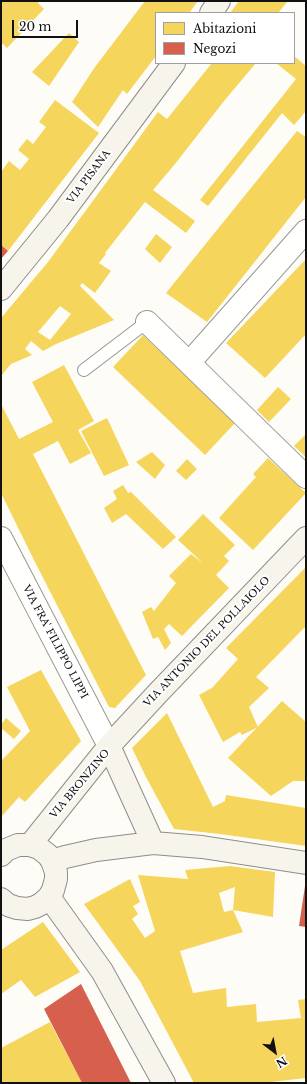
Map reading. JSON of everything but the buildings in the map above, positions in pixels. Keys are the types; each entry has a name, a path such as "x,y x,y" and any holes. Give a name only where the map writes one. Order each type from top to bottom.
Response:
{"street":[{"path":"212,12 220,1"},
{"name":"VIA PISANA","path":"1,289 58,219 173,64"},
{"path":"190,363 306,231"},
{"path":"147,322 306,477"},
{"name":"VIA ANTONIO DEL POLLAIOLO","path":"109,746 306,538"},
{"name":"VIA FRA' FILIPPO LIPPI","path":"3,546 109,746"},
{"name":"VIA BRONZINO","path":"30,845 109,746 153,843"},
{"path":"52,861 96,850 153,843 202,847 306,863"},
{"path":"1,855 12,847 18,845 30,845 39,848 48,855 56,872 53,890 50,896 41,904 28,908 6,908"},
{"path":"50,896 102,971 164,1083"}],"lane":[{"path":"84,370 147,322"}]}
